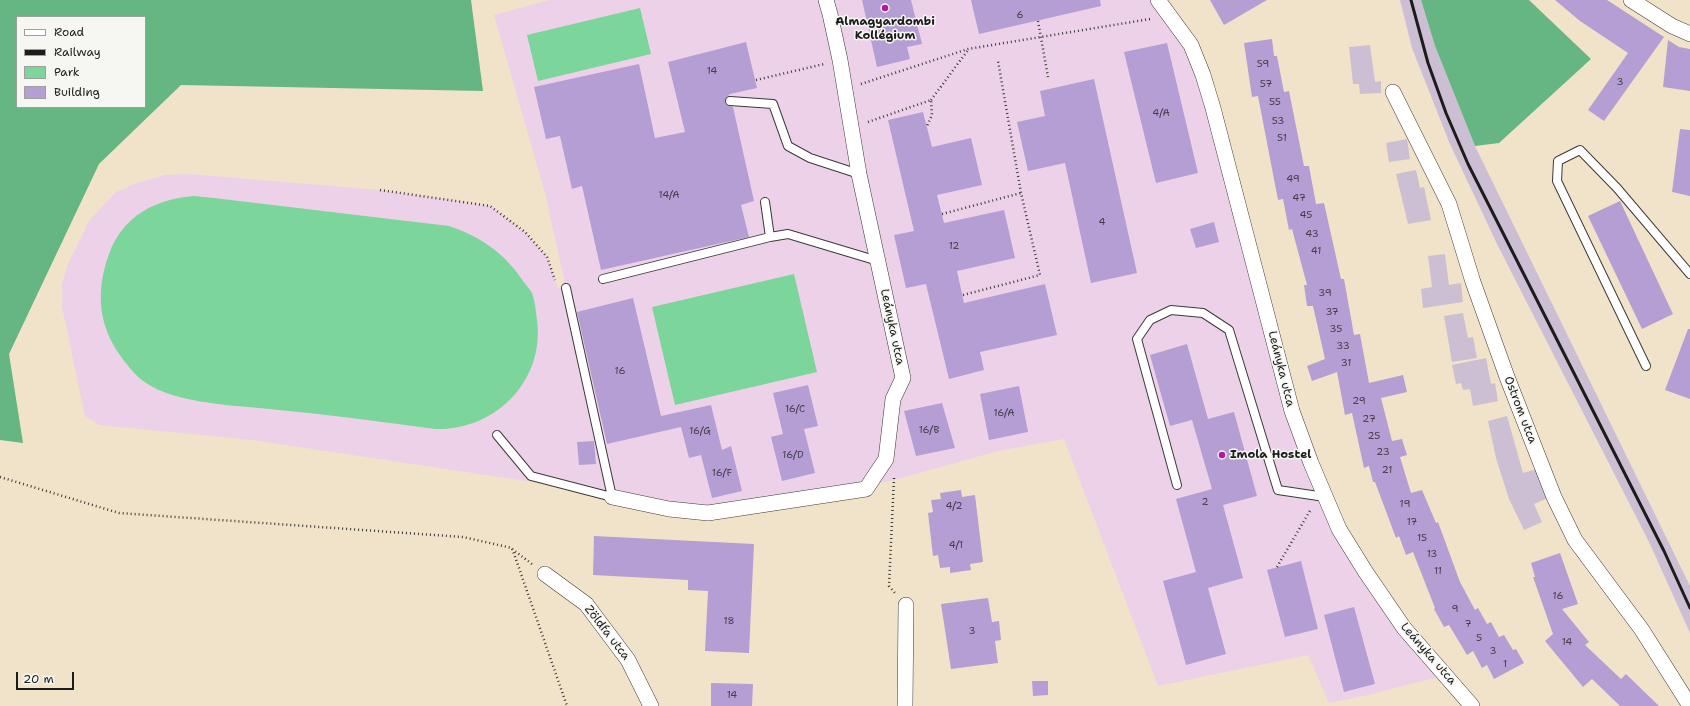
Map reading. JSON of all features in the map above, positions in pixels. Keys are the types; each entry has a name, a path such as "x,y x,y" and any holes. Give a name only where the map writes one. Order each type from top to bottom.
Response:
{"street":[{"name":"Leányka utca","path":"612,496 669,509 708,512 866,489 886,460 893,398 903,378 859,174 846,89 826,0"},
{"name":"Leányka utca","path":"1158,0 1191,45 1203,75 1213,108 1292,411 1311,463 1339,529 1365,571 1404,628 1472,706"},
{"path":"1631,0 1672,26 1690,34"},
{"name":"Ostrom utca","path":"1393,92 1449,204 1473,282 1507,377 1554,497 1575,540 1642,630 1690,706"},
{"name":"Zöldfa utca","path":"545,574 586,604 628,660 651,706"},
{"path":"905,706 906,605"}],"lane":[{"path":"730,101 773,104 788,146 810,158 859,174"},
{"path":"1646,366 1557,181 1558,161 1580,150 1617,188 1690,274"},
{"path":"765,202 770,237"},
{"path":"603,279 770,237 788,234 878,261"},
{"path":"497,435 531,476 612,496 566,288"},
{"path":"1177,485 1137,339 1150,320 1171,310 1203,313 1229,330 1278,490 1325,497"}],"path":[{"path":"846,89 968,49 1170,16"},
{"path":"1038,21 1048,77"},
{"path":"852,128 931,100 968,49"},
{"path":"756,80 840,60"},
{"path":"963,295 1040,275 1021,193 998,61"},
{"path":"926,126 932,116 931,100"},
{"path":"380,190 490,206 525,232 547,257 558,288 566,288"},
{"path":"942,214 1021,193"},
{"path":"0,477 119,513 463,538 512,548 545,574"},
{"path":"894,480 889,586 906,605"},
{"path":"1278,567 1309,511 1325,497"},
{"path":"512,548 567,706"}],"shaded area":[{"path":"549,0 1158,0 1191,45 1292,411 1339,529 1445,675 1368,695 1329,703 1308,655 1158,686 1064,439 998,451 894,480 712,517 533,482 252,440 99,425 85,416 62,307 62,285 67,266 89,221 116,192 140,182 165,175 189,174 380,190 490,206 525,232 547,257 558,288 566,288 545,193 494,15"},
{"path":"1400,0 1421,0 1435,46 1475,146 1690,586 1690,633 1649,542 1497,244 1449,142 1412,48"},
{"path":"1370,45 1375,82 1381,81 1381,93 1360,94 1359,84 1353,84 1349,47"},
{"path":"1407,139 1410,159 1389,162 1386,143"},
{"path":"1416,170 1420,188 1424,187 1431,220 1408,224 1396,174"},
{"path":"1445,254 1449,285 1461,283 1463,302 1423,308 1421,289 1432,287 1428,256"},
{"path":"1463,313 1468,338 1473,337 1477,358 1452,362 1444,316"},
{"path":"1486,358 1491,384 1495,383 1498,401 1473,406 1470,389 1463,390 1461,383 1456,384 1452,365"},
{"path":"1507,416 1523,473 1537,469 1548,498 1534,504 1542,522 1524,530 1509,499 1496,458 1488,421"}],"green space":[{"path":"0,0 471,0 483,91 181,85 99,164 9,354 23,443 0,440"},
{"path":"1421,0 1529,0 1591,59 1499,143 1475,146 1435,46"},
{"path":"640,8 651,54 538,81 527,35"},
{"path":"194,196 449,226 480,240 490,246 506,260 533,296 537,320 537,342 533,363 524,382 512,398 496,411 477,421 457,427 435,429 318,414 213,403 179,397 147,384 130,369 125,362 109,336 104,323 101,296 105,268 115,241 123,229 132,220 142,212 166,201"},
{"path":"794,274 817,372 675,405 652,307"}],"building":[{"path":"862,0 911,0 922,44 907,47 910,59 877,67"},
{"path":"971,0 1100,0 1101,6 979,34"},
{"path":"1210,0 1267,0 1224,25"},
{"path":"1555,0 1607,0 1664,37 1604,121 1588,110 1628,53 1580,21"},
{"path":"1272,39 1274,56 1277,56 1284,92 1289,91 1304,166 1309,166 1316,204 1324,203 1341,279 1344,279 1354,335 1360,334 1369,383 1403,375 1407,392 1381,398 1392,441 1402,439 1407,455 1400,457 1411,493 1422,490 1436,523 1438,522 1460,582 1475,610 1478,608 1487,624 1491,622 1499,637 1504,635 1513,650 1516,649 1524,663 1494,679 1487,665 1482,668 1473,651 1467,655 1449,625 1444,627 1434,609 1435,608 1413,552 1406,555 1399,536 1396,538 1375,482 1373,482 1369,466 1364,468 1352,413 1345,415 1337,372 1312,381 1307,366 1325,359 1313,306 1307,306 1304,285 1307,285 1292,229 1289,230 1283,199 1278,200 1258,96 1252,97 1244,43"},
{"path":"1668,40 1679,47 1690,49 1690,91 1663,87"},
{"path":"746,42 757,88 730,94 725,101 727,105 733,107 754,201 741,205 749,237 601,270 582,186 572,189 560,136 546,139 534,87 639,64 655,138 685,132 668,62"},
{"path":"1167,43 1198,173 1156,183 1124,52"},
{"path":"1094,79 1137,273 1091,283 1065,163 1028,171 1017,122 1045,116 1040,91"},
{"path":"923,112 932,147 971,138 982,185 937,195 944,223 1004,210 1015,258 957,271 964,303 1045,284 1057,335 980,352 984,370 949,379 926,284 906,288 894,235 914,231 888,120"},
{"path":"1680,129 1690,130 1690,196 1672,192"},
{"path":"1620,201 1673,314 1642,329 1588,216"},
{"path":"1214,222 1219,242 1196,248 1190,229"},
{"path":"633,298 661,416 711,405 722,450 731,446 742,491 712,498 701,455 689,458 681,427 607,444 577,312"},
{"path":"1688,329 1690,329 1690,399 1665,390"},
{"path":"1187,344 1208,419 1234,412 1257,496 1223,505 1243,578 1208,588 1226,654 1186,665 1163,581 1196,572 1176,499 1212,489 1192,420 1170,426 1150,355"},
{"path":"808,385 818,426 804,429 815,473 782,481 771,437 783,434 773,393"},
{"path":"1019,386 1028,432 989,440 980,394"},
{"path":"942,403 955,448 916,456 904,411"},
{"path":"594,441 596,464 579,465 577,442"},
{"path":"961,490 962,497 975,495 983,562 970,564 971,570 950,573 950,567 940,568 938,555 933,556 928,513 933,512 931,500 941,499 940,493"},
{"path":"594,536 754,544 749,653 705,651 708,591 688,590 688,580 593,575"},
{"path":"1560,553 1578,604 1562,609 1589,642 1585,645 1621,679 1626,674 1659,706 1620,706 1592,679 1583,687 1545,641 1553,634 1533,577 1535,577 1531,563"},
{"path":"1301,561 1318,629 1285,637 1267,570"},
{"path":"988,598 992,622 999,621 1001,640 995,641 998,663 951,669 941,604"},
{"path":"1354,607 1375,684 1344,692 1324,615"},
{"path":"1032,681 1048,681 1048,695 1033,696"},
{"path":"711,683 753,684 752,706 711,706"}],"railway":[{"path":"1411,0 1428,63 1446,113 1468,164 1664,551 1690,608"}],"place":[{"name":"Almagyardombi Kollégium","path":"885,8"},
{"name":"Imola Hostel","path":"1222,455"}]}
